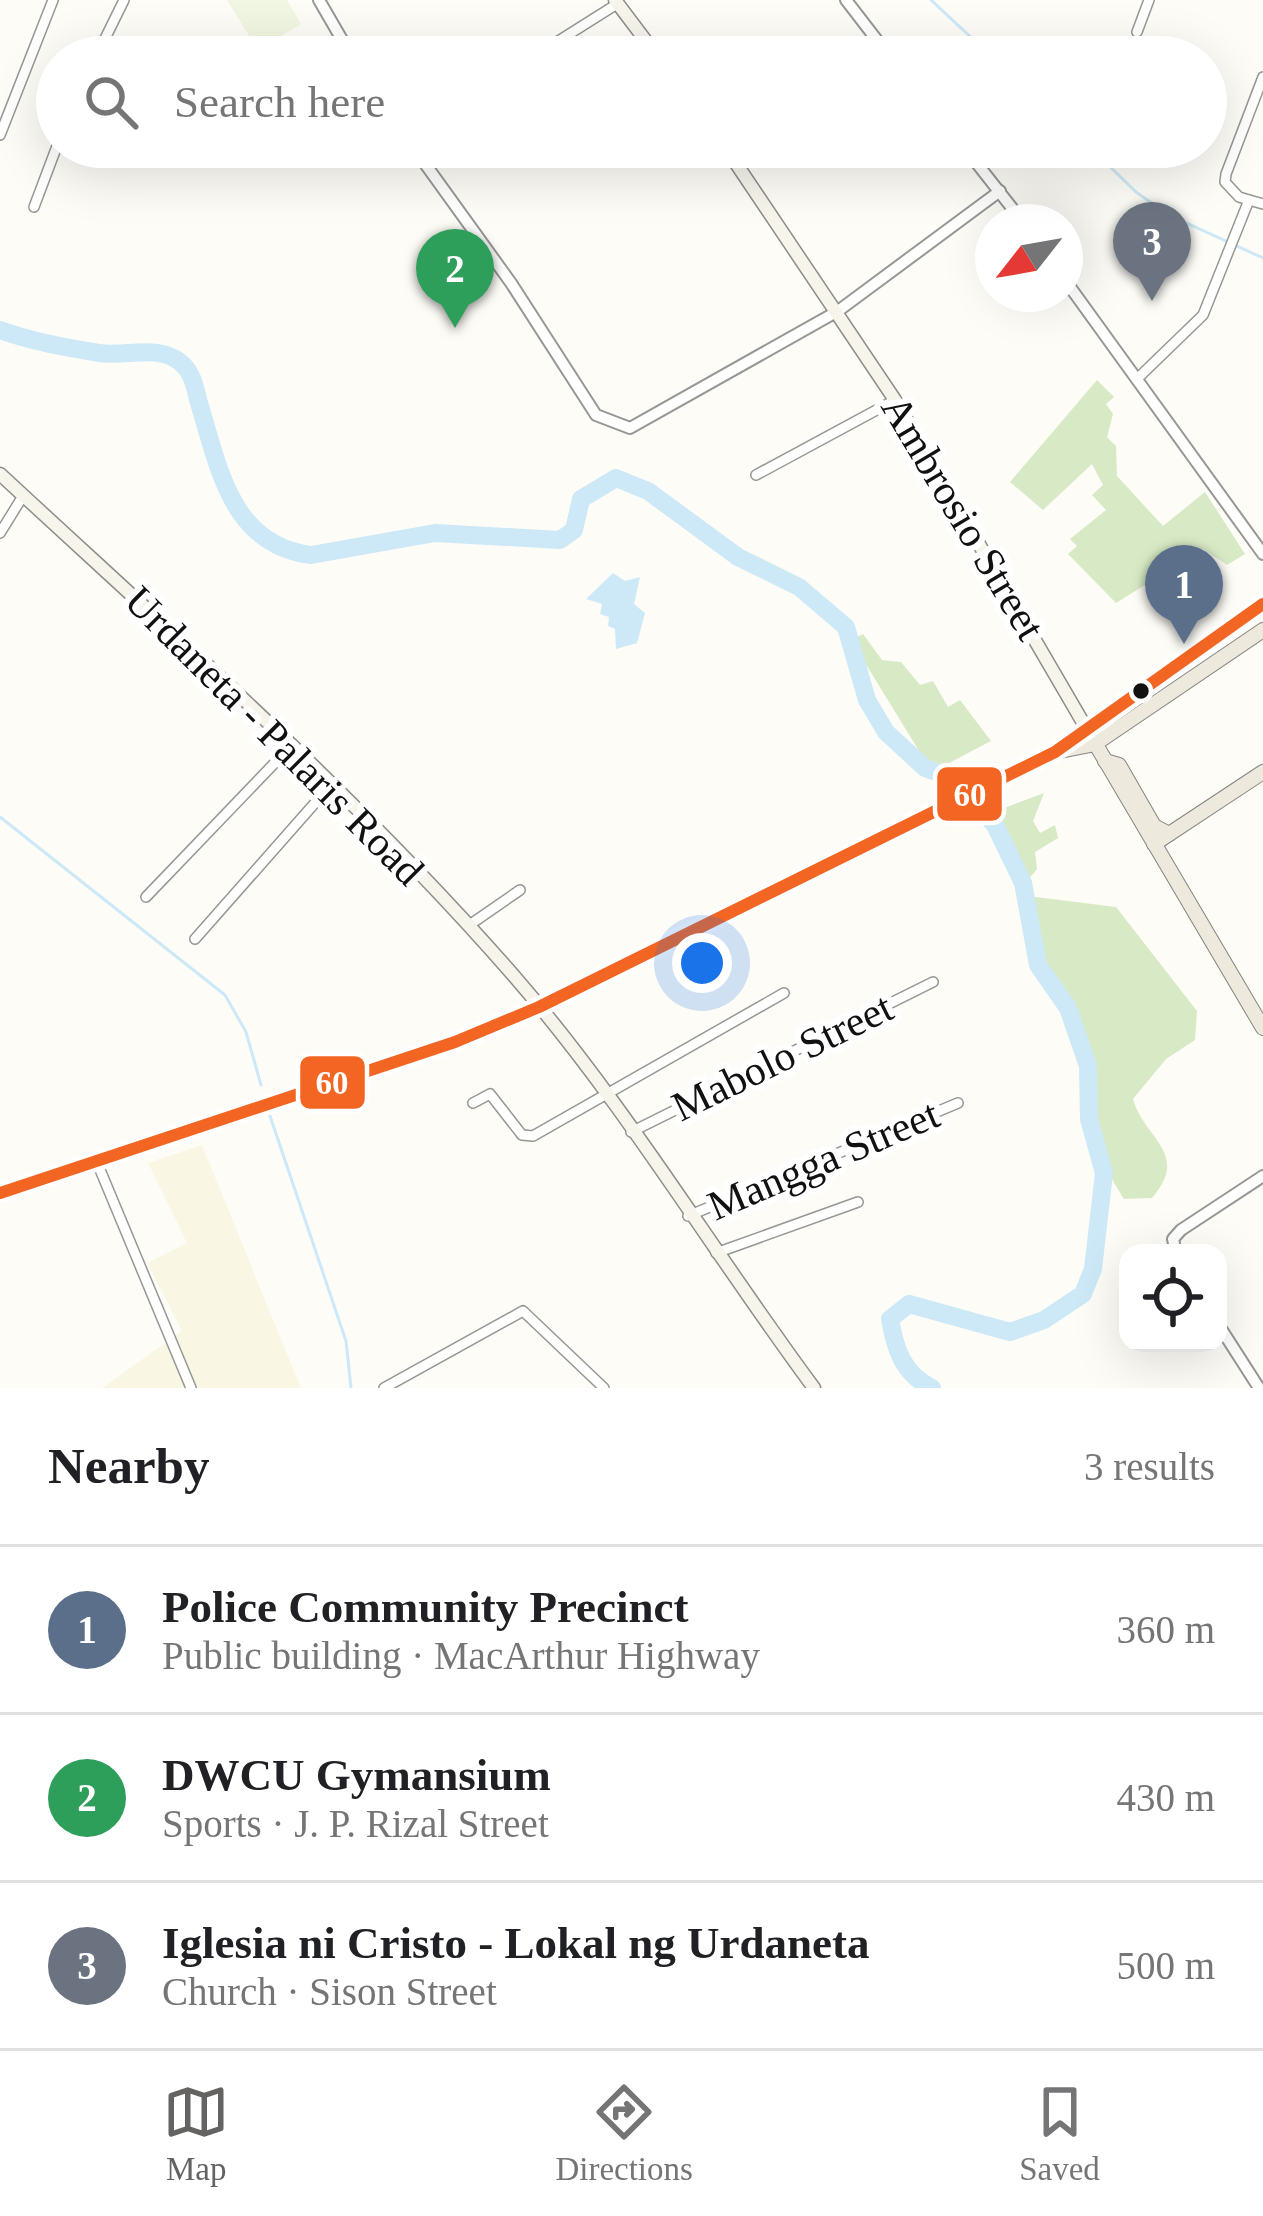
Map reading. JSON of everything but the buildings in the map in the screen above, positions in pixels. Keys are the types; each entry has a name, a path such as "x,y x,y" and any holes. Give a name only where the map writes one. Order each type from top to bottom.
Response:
{"main road":[{"path":"616,2 642,36"},
{"name":"Ambrosio Street","path":"739,168 895,400 1085,726"},
{"name":"Urdaneta - Palaris Road","path":"0,474 178,636 468,926 605,1093 814,1388"},
{"path":"1055,752 1085,726 1263,604"},
{"path":"0,1193 455,1042 539,1007 1055,752 1095,744 1263,630"},
{"path":"1178,665 1189,682"},
{"path":"1085,726 1258,1007 1263,1028"},
{"path":"1106,761 1119,765 1154,826 1169,834"},
{"path":"1154,844 1263,772"}],"street":[{"path":"39,36 53,0"},
{"path":"106,36 124,0"},
{"path":"319,0 340,36"},
{"path":"846,0 874,36"},
{"path":"1137,32 1148,0"},
{"path":"565,36 616,2"},
{"path":"0,135 36,43"},
{"path":"1263,77 1225,182 1239,197 1263,204"},
{"path":"34,207 49,168"},
{"path":"428,168 511,283 578,391 610,423 630,428 838,311 1000,191"},
{"path":"981,168 1010,204"},
{"path":"1139,377 1203,315 1250,200"},
{"path":"1083,304 1263,554"},
{"path":"756,475 895,400"},
{"path":"0,533 23,496"},
{"path":"146,897 289,748"},
{"path":"195,939 329,788"},
{"path":"468,926 520,890"},
{"name":"Mabolo Street","path":"632,1132 932,982"},
{"path":"473,1103 490,1094 497,1098 521,1135 529,1137 784,994"},
{"name":"Mangga Street","path":"688,1216 958,1103"},
{"path":"96,1160 191,1388"},
{"path":"1178,1244 1263,1176"},
{"path":"716,1253 857,1202"},
{"path":"384,1388 523,1311 604,1388"},
{"path":"1227,1338 1259,1388"}],"shaded area":[{"path":"202,1145 301,1388 102,1388 182,1331 147,1263 187,1243 148,1163"}],"green space":[{"path":"227,0 287,0 301,24 281,36 249,36"},
{"path":"1097,380 1114,397 1106,404 1113,414 1107,437 1116,446 1117,476 1163,526 1205,492 1245,554 1227,565 1203,549 1192,559 1216,582 1195,597 1201,607 1180,622 1145,585 1116,603 1068,554 1077,546 1070,539 1106,510 1092,495 1103,485 1092,464 1043,510 1010,482"},
{"path":"863,634 882,660 901,662 920,685 933,681 948,707 960,700 991,741 932,772 851,640"},
{"path":"1044,793 1033,821 1040,833 1055,825 1058,838 1035,852 1037,869 1027,881 991,813"},
{"path":"1028,896 1116,907 1197,1011 1195,1040 1166,1059 1133,1099 1166,1157 1163,1182 1152,1198 1124,1199 1113,1181 1092,1109 1093,1075 1078,1028 1037,951"}],"water":[{"path":"613,573 625,581 640,577 634,604 645,613 637,643 616,649 615,629 608,626 609,617 600,614 602,604 586,599"}],"waterway":[{"path":"931,0 970,36"},
{"path":"1111,168 1169,215 1263,258"},
{"path":"0,330 73,349 161,354 180,362 193,381 232,500 263,536 284,548 311,555 435,533 560,540 574,530 581,499 616,478 648,491 738,557 799,587 846,627 867,700 886,732 925,768 953,778 995,825 1023,883 1038,965 1068,1008 1088,1066 1089,1119 1104,1173 1093,1269 1083,1294 1044,1320 1010,1332 909,1304 890,1319 902,1360 932,1388"},
{"path":"0,817 225,995 246,1032 261,1085"},
{"path":"270,1116 346,1341 351,1388"}],"transit line":[{"name":"60","path":"0,1193 455,1042 539,1007 1055,752 1263,604"}],"place":[{"name":"Iglesia ni Cristo - Lokal ng Urdaneta","path":"1152,301"},
{"name":"DWCU Gymansium","path":"455,328"},
{"name":"Police Community Precinct","path":"1184,644"}]}
